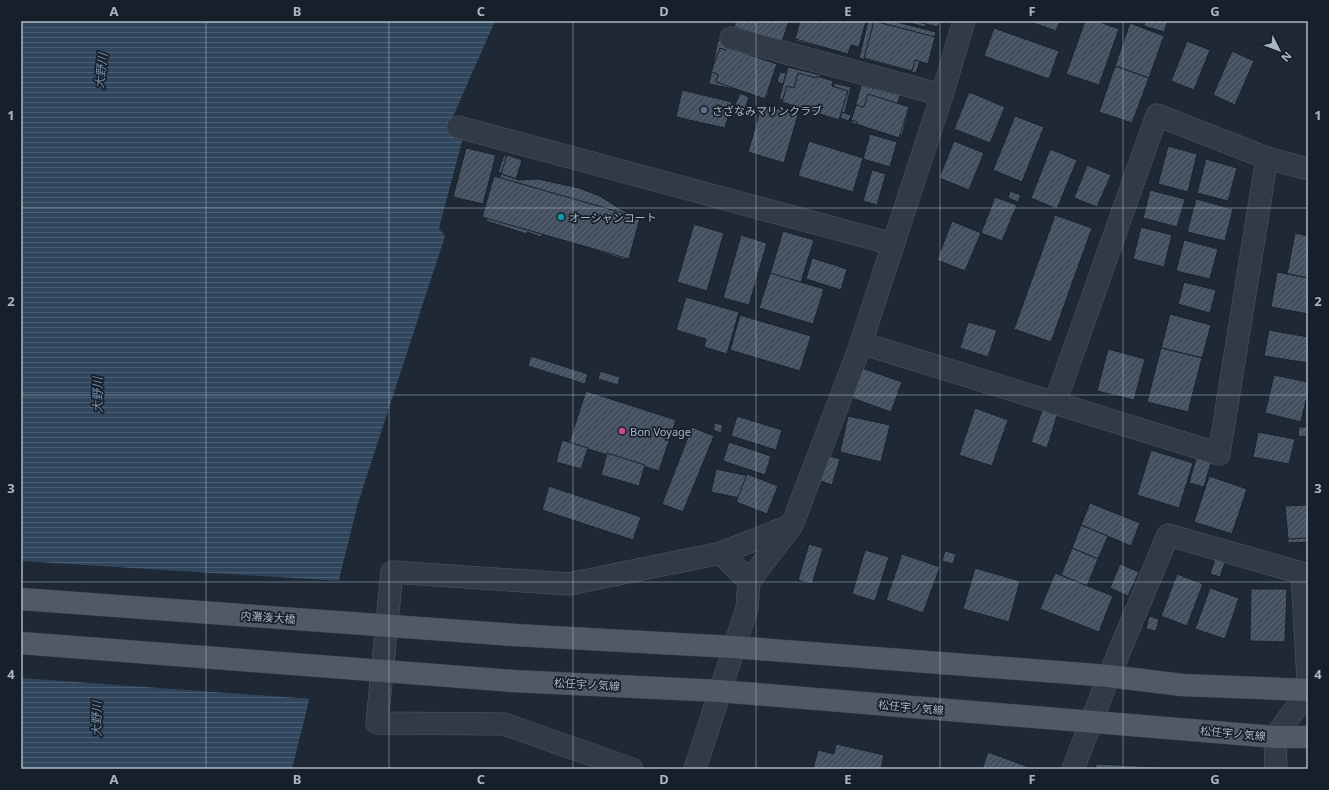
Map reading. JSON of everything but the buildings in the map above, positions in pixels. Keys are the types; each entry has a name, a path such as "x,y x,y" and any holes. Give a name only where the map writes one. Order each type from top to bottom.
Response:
{"main road":[{"name":"内灘湊大橋","path":"21,599 515,635 733,647"},
{"name":"松任宇ノ気線","path":"21,643 513,680 719,692 1275,737 1308,737"},
{"path":"733,647 1109,676 1182,685 1308,691"}],"street":[{"path":"694,769 747,608 749,582 792,525 861,343 942,95 964,21"},
{"path":"731,38 942,95"},
{"path":"1055,403 1158,115 1267,158 1308,169"},
{"path":"458,127 893,244"},
{"path":"861,343 1219,454 1267,158"},
{"path":"632,769 504,724 377,723 392,572 569,584 721,553 792,525"},
{"path":"1073,769 1109,676 1168,535 1302,573 1308,680"},
{"path":"721,553 749,582"},
{"path":"1276,769 1275,737 1308,691"}],"water":[{"name":"大野川","path":"21,21 495,21 448,128 463,138 439,228 445,236 358,503 292,769 21,769"}],"pier":[{"path":"21,561 341,581 312,699 21,678"}],"place":[{"name":"さざなみマリンクラブ","path":"704,110"},
{"name":"オーシャンコート","path":"561,217"},
{"name":"Bon Voyage","path":"622,431"}]}
